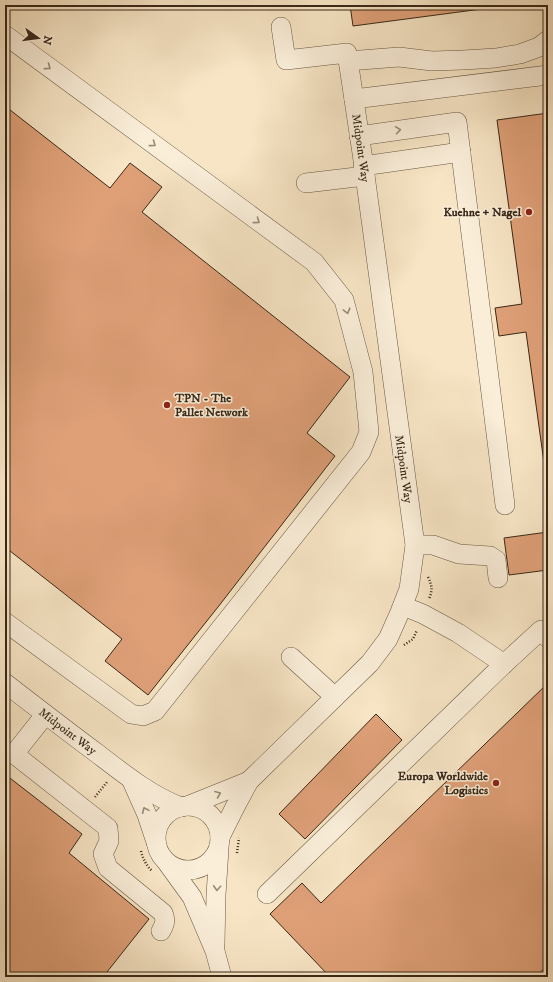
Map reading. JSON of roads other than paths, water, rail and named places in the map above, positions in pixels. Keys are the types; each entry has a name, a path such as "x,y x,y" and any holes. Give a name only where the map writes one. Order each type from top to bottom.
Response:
{"street":[{"path":"281,27 286,60 347,53 348,62 399,57 432,61 496,58 520,54 540,47 548,40"},
{"path":"5,35 314,262 344,300 363,372 369,432 361,452 155,711 143,716 131,714 5,622"},
{"name":"Midpoint Way","path":"215,951 216,895 235,807 249,781 370,663 388,639 409,589 415,545 348,62"},
{"path":"354,99 548,76"},
{"path":"359,136 457,122 505,505"},
{"path":"306,183 461,152"},
{"path":"415,545 433,545 459,554 490,556 496,560 498,578"},
{"path":"403,606 423,614 458,633 504,664"},
{"path":"267,894 540,630 548,638"},
{"path":"291,657 335,697"},
{"name":"Midpoint Way","path":"5,683 124,774 165,801 184,807 249,781"},
{"path":"45,715 14,754 108,828 109,841 103,854 108,868 163,913 165,919 164,926 161,931"},
{"name":"Midpoint Way","path":"124,774 147,815 156,842"},
{"path":"184,807 198,808 209,814 217,824 225,848 203,867 194,870 180,870 168,864 160,854 156,842 156,835 162,821 174,810 184,807"},
{"name":"Midpoint Way","path":"168,864 192,897 215,951 222,977"}],"place":[{"name":"Kuehne + Nagel","path":"529,212"},
{"name":"TPN - The Pallet Network","path":"167,405"},
{"name":"Europa Worldwide Logistics","path":"496,783"}]}
